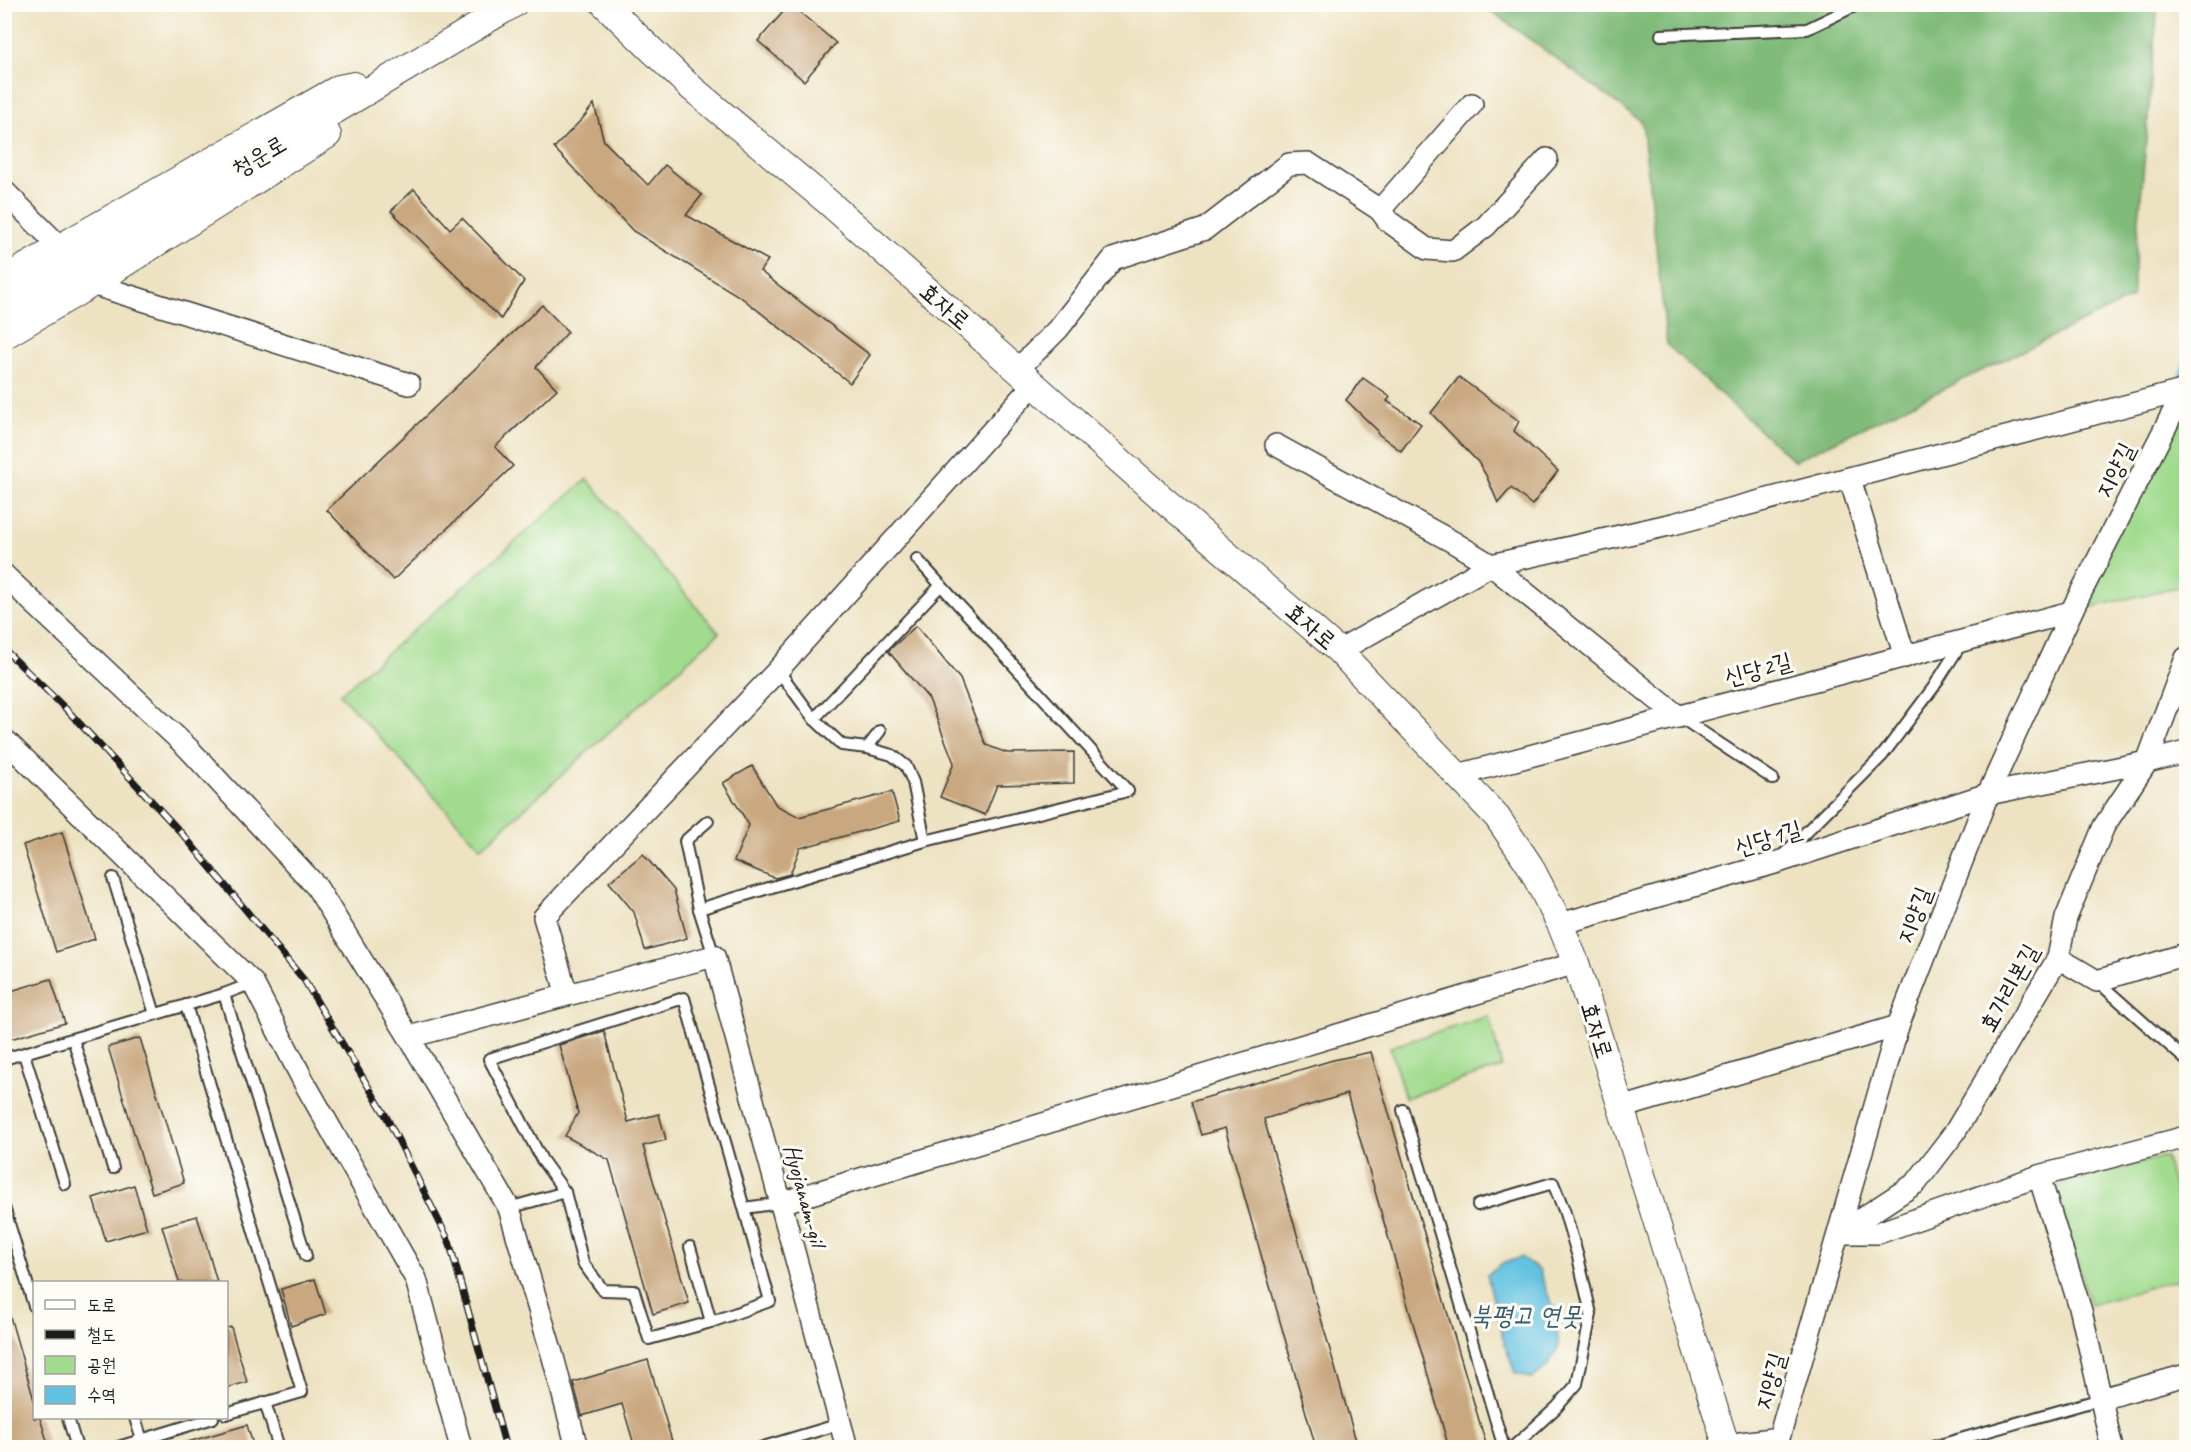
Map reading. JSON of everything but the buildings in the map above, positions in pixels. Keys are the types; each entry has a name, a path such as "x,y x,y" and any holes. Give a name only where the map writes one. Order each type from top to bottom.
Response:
{"street":[{"name":"청운로","path":"4,308 514,4"},
{"name":"효자로","path":"604,4 688,85 836,210 1339,651 1497,817 1529,864 1560,924 1576,963 1724,1447"},
{"path":"4,279 339,88 395,75"},
{"path":"4,336 92,284 350,121 395,75"},
{"path":"1380,210 1472,104"},
{"path":"567,995 544,916 778,670 1025,377 1058,329 1113,259 1204,229 1289,164 1308,163 1380,210 1388,221 1427,249 1453,251 1486,226 1547,159"},
{"path":"4,191 60,247"},
{"path":"92,284 409,384"},
{"path":"1339,651 1491,565 1673,524 2186,389"},
{"name":"지양길","path":"1724,1447 1779,1438 1898,1026 1988,794 2071,612 2186,389"},
{"path":"1276,445 1454,542 1491,565 1680,717"},
{"path":"1850,478 1905,657"},
{"path":"4,575 189,749 316,886 409,1037 509,1208 577,1448"},
{"name":"신당2길","path":"1458,775 2071,612"},
{"name":"효가리본길","path":"1840,1233 1916,1183 1954,1132 2058,958 2066,918 2104,826 2147,762 2187,658"},
{"path":"4,739 253,983 304,1082 416,1279 461,1448"},
{"name":"신당1길","path":"1560,924 1774,863 1988,794 2187,752"},
{"path":"2058,958 2097,981 2187,954"},
{"path":"409,1037 714,957"},
{"name":"Hyojanam-gil","path":"714,957 847,1448"},
{"path":"781,1203 1576,963"},
{"path":"1621,1108 1898,1026"},
{"path":"1840,1233 1878,1233 2039,1176 2187,1137"},
{"path":"2039,1176 2081,1311 2112,1448"},
{"path":"2101,1399 2187,1375"}],"lane":[{"path":"1661,35 1808,29 1859,4"},
{"path":"699,909 925,841 1128,791 917,559"},
{"path":"814,719 941,585"},
{"path":"1774,863 1882,756 1933,688 1963,641"},
{"path":"778,670 814,719 842,745 867,748 892,755 906,766 913,782 925,841"},
{"path":"1680,717 1773,779"},
{"path":"867,748 880,731"},
{"path":"708,821 685,841 699,909 714,957"},
{"path":"113,878 155,1014"},
{"path":"2097,981 2187,1060"},
{"path":"4,1059 224,994 253,983"},
{"path":"224,994 306,1256"},
{"path":"684,998 744,1208 770,1301 711,1322 649,1339 634,1291 603,1290 583,1263 565,1192 542,1160 489,1059 684,998"},
{"path":"186,1005 302,1392 228,1413"},
{"path":"73,1039 113,1168"},
{"path":"24,1054 65,1184"},
{"path":"1403,1110 1504,1448"},
{"path":"1478,1205 1553,1183 1578,1257 1591,1314 1577,1384 1556,1408 1512,1448"},
{"path":"509,1208 565,1192"},
{"path":"744,1208 781,1203"},
{"path":"4,1207 33,1303"},
{"path":"690,1247 711,1322"},
{"path":"1929,1448 2101,1399"},
{"path":"265,1402 279,1448"},
{"path":"68,1419 77,1448"},
{"path":"135,1419 142,1440"},
{"path":"115,1448 142,1440 186,1421 204,1419"},
{"path":"760,1448 840,1424"}],"green space":[{"path":"1483,5 2158,5 2132,298 1794,461 1667,345 1642,122"},
{"path":"2186,387 2186,585 2071,612"},
{"path":"587,479 719,633 481,848 340,694"},
{"path":"1489,1016 1502,1067 1405,1098 1390,1047"},
{"path":"2165,1156 2186,1229 2186,1277 2090,1305 2056,1187"}],"water":[{"name":"북평고 연못","path":"1521,1257 1539,1270 1553,1308 1559,1346 1548,1366 1532,1379 1515,1373 1505,1346 1487,1275 1499,1265"}],"waterway":[{"path":"2181,376 2186,361"}],"railway":[{"path":"4,649 69,712 185,837 304,980 386,1116 449,1241 506,1448"}]}
